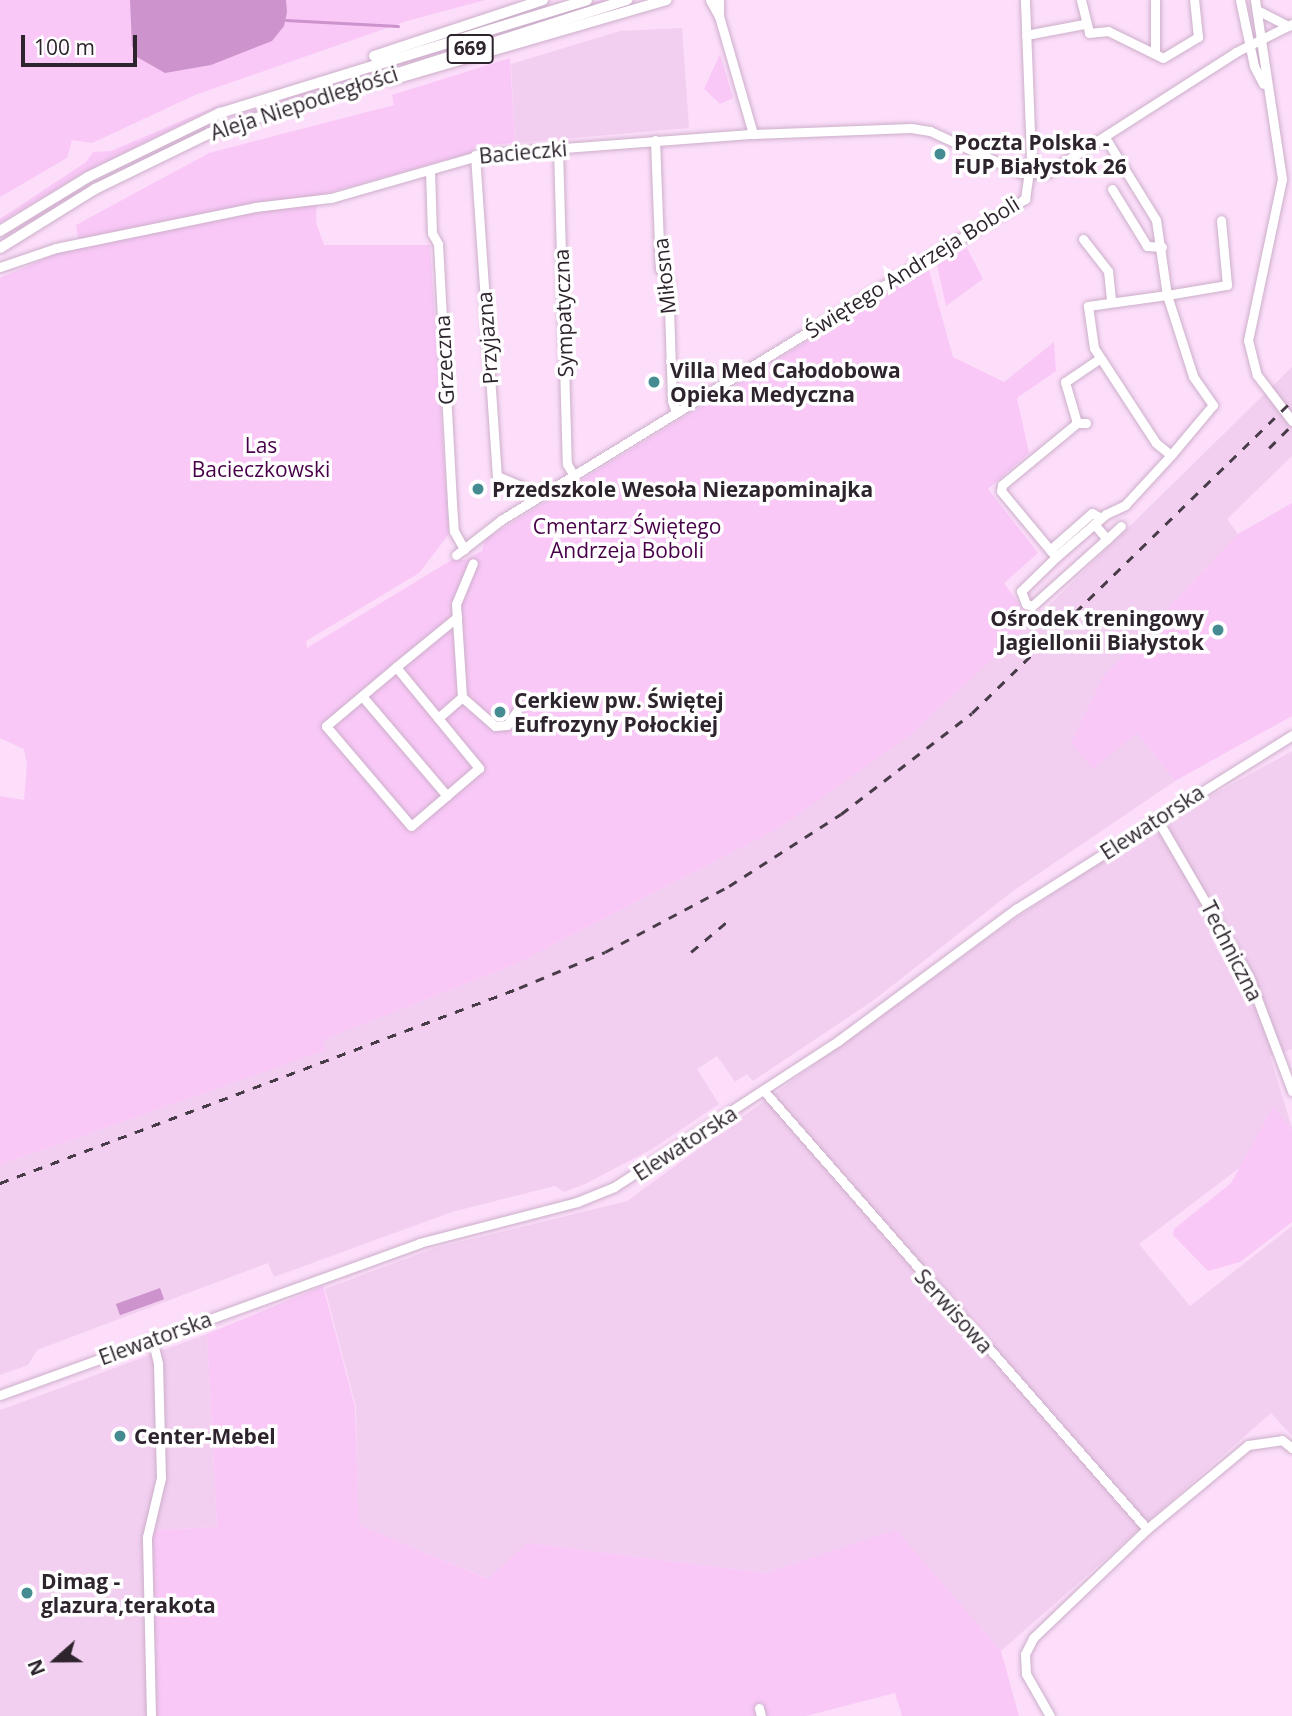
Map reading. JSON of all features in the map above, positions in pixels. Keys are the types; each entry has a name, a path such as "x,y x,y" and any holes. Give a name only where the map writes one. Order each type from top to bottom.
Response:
{"main road":[{"path":"307,83 432,34 543,0"},
{"name":"Aleja Niepodległości","path":"0,231 88,177 188,126 307,83 587,0"},
{"name":"Aleja Niepodległości","path":"0,248 47,216 163,153 313,98 627,0"},
{"path":"313,98 423,72 667,0"}],"street":[{"path":"710,0 719,16 754,134"},
{"path":"719,0 719,16"},
{"path":"1025,0 1031,173"},
{"path":"1081,0 1084,24 1089,33 1108,32 1155,50 1163,58 1198,37 1194,0"},
{"path":"1155,0 1155,50"},
{"path":"1240,0 1249,46 1265,89"},
{"path":"1255,0 1265,89 1282,179 1248,340 1264,387 1292,421"},
{"path":"1257,10 1290,25"},
{"path":"1026,35 1084,24"},
{"path":"1261,39 1269,31 1290,25"},
{"name":"Świętego Andrzeja Boboli","path":"460,552 533,500 1019,203 1028,193 1031,173 1059,169 1261,39"},
{"name":"Bacieczki","path":"0,267 17,260 255,207 331,198 475,155 754,134 921,129 1011,169 1031,173"},
{"path":"1106,139 1156,220 1167,295 1193,376 1213,405 1171,456 1125,505 1097,521 1053,554 1021,591 1026,604 1032,606 1121,526"},
{"name":"Miłosna","path":"655,140 660,269 667,278 672,401 676,412"},
{"name":"Sympatyczna","path":"558,148 567,464 574,476"},
{"name":"Przyjazna","path":"475,155 497,476 523,487 533,500"},
{"name":"Grzeczna","path":"430,170 432,233 438,244 453,518 460,552"},
{"path":"1112,189 1147,246 1162,247"},
{"path":"1171,456 1156,443 1099,359 1088,306 1227,285 1221,220"},
{"path":"1083,239 1108,271 1111,301"},
{"path":"1053,554 1001,491 1002,485 1081,423 1065,382 1099,359"},
{"path":"1097,521 1107,539"},
{"path":"472,564 456,604 462,697 495,726 506,725 517,711"},
{"path":"396,667 479,768 411,827 326,726 396,667 457,617"},
{"path":"362,696 447,796"},
{"path":"438,718 462,697"},
{"name":"Elewatorska","path":"0,1395 419,1243 584,1200 645,1171 764,1091 1016,909 1292,735"},
{"name":"Techniczna","path":"1157,819 1249,977 1292,1091"},
{"name":"Serwisowa","path":"764,1091 1147,1529"},
{"path":"151,1716 147,1538 161,1478 158,1363 152,1339"},
{"path":"1050,1716 1026,1674 1025,1654 1033,1638 1069,1600 1147,1529 1248,1445 1282,1440 1292,1448"}],"shaded area":[{"path":"130,0 286,0 287,12 284,26 272,41 211,65 165,73 137,57 132,46"},
{"path":"682,28 689,128 515,143 511,64 620,31"},
{"path":"1292,367 1292,456 1227,519 1238,534 1103,677 1137,733 1175,781 1013,891 874,1000 753,1081 747,1074 735,1082 717,1056 697,1069 719,1104 652,1149 585,1184 564,1192 555,1186 452,1212 274,1277 268,1263 37,1350 28,1365 0,1375 0,1165 325,1050 322,1040 516,964 779,828 916,729 1032,622"},
{"path":"1292,751 1292,1049 1270,1056 1292,1128 1139,1244 1190,1306 1292,1226 1292,1436 1271,1413 1001,1651 896,1531 767,1573 527,1543 489,1579 358,1525 356,1407 325,1289 435,1248 627,1201 1010,922 1153,828"},
{"path":"160,1288 164,1299 120,1315 116,1304"},
{"path":"207,1334 217,1527 153,1530 157,1716 0,1716 0,1410"}],"green space":[{"path":"0,0 485,0 407,21 195,95 92,143 72,140 67,158 0,197"},
{"path":"601,0 613,0 324,88 204,131 104,179 0,241 49,205 204,128 324,84"},
{"path":"720,54 733,98 720,104 704,89"},
{"path":"510,58 515,143 476,146 470,153 317,196 316,223 324,245 430,245 449,534 419,573 306,641 307,648 453,559 465,560 482,551 485,539 928,267 953,357 1004,382 1054,342 1056,371 1017,398 1029,453 988,489 1038,553 1004,583 1032,622 910,735 779,828 516,964 323,1040 326,1050 0,1165 0,796 24,800 27,764 24,749 0,738 0,278 79,244 76,225 209,153 394,105 392,95"},
{"path":"231,100 81,174 0,223 0,219 86,162 93,152 111,151"},
{"path":"967,248 983,279 946,306 937,265"},
{"name":"Ośrodek treningowy Jagiellonii Białystok","path":"1292,503 1292,716 1175,781 1137,733 1093,769 1071,743 1103,677 1238,534"},
{"path":"1273,1107 1292,1129 1292,1222 1240,1262 1208,1271 1173,1235 1174,1229 1231,1183"},
{"path":"323,1286 355,1407 359,1525 488,1579 527,1543 767,1573 896,1530 1001,1651 1019,1716 902,1716 895,1693 806,1716 157,1716 153,1530 217,1527 207,1334"}],"waterway":[{"path":"286,20 398,26"}],"railway":[{"path":"0,1183 519,988 605,952 729,886 841,814 972,713 1292,401"},
{"path":"1269,448 1292,425"},
{"path":"691,952 730,919"}],"place":[{"name":"Poczta Polska - FUP Białystok 26","path":"940,154"},
{"name":"Villa Med Całodobowa Opieka Medyczna","path":"654,382"},
{"name":"Przedszkole Wesoła Niezapominajka","path":"478,489"},
{"name":"Ośrodek treningowy Jagiellonii Białystok","path":"1218,630"},
{"name":"Cerkiew pw. Świętej Eufrozyny Połockiej","path":"500,712"},
{"name":"Center-Mebel","path":"120,1436"},
{"name":"Dimag - glazura,terakota","path":"27,1593"}],"park label":[{"name":"Las Bacieczkowski","path":"261,457"},
{"name":"Cmentarz Świętego Andrzeja Boboli","path":"627,538"}]}
